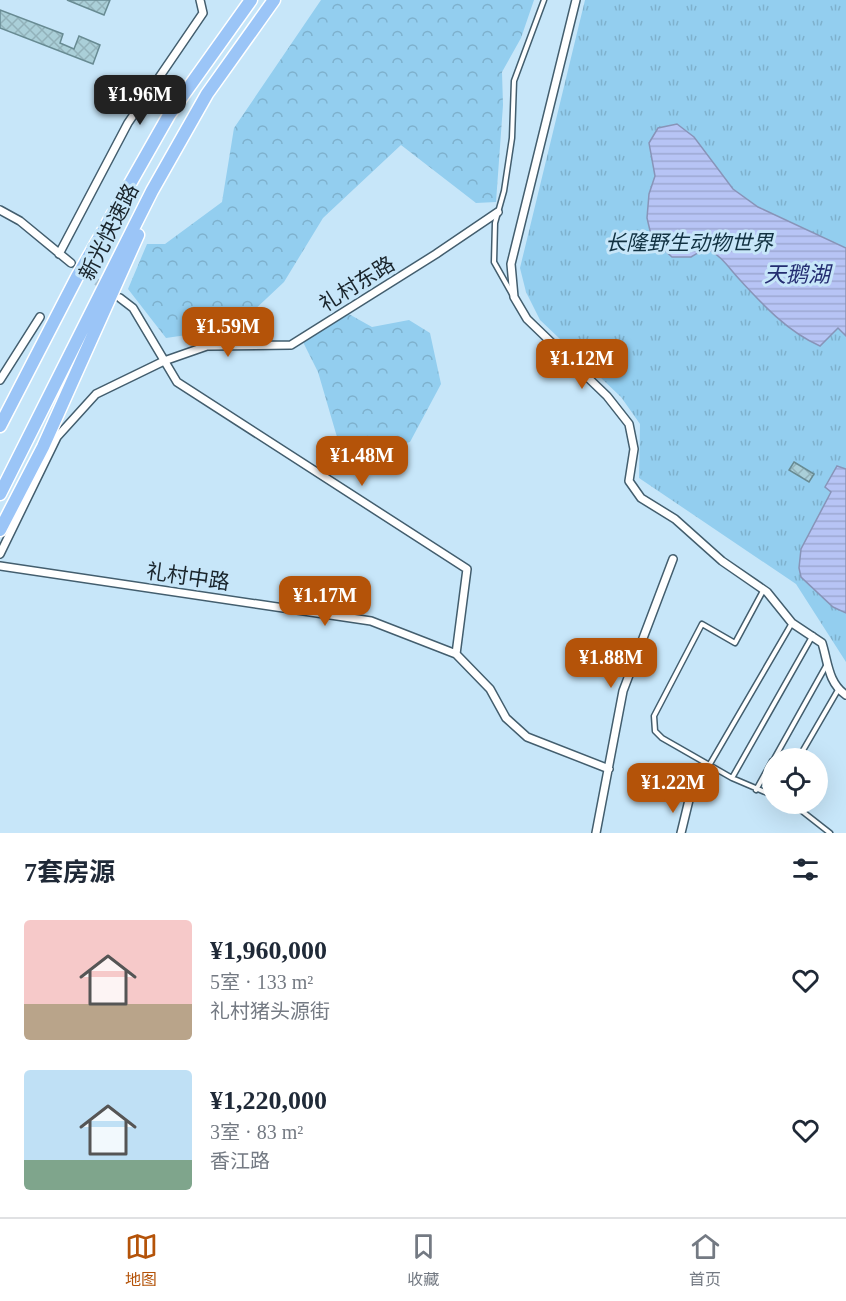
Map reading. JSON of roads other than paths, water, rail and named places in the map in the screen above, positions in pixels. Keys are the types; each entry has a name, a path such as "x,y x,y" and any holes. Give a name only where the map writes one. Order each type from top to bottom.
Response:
{"highway":[{"name":"新光快速路","path":"0,426 39,349 169,115 251,0"},
{"name":"新光快速路","path":"0,494 152,191 207,94 274,0"},
{"path":"0,530 43,447 176,148"},
{"path":"0,411 39,349"}],"street":[{"path":"58,254 128,123 203,13 200,0"},
{"path":"576,0 511,264 514,297 527,319 607,396 629,424 634,449 628,481 641,498 675,519 722,561 762,591 792,623 822,643 826,666 838,690 846,695"},
{"path":"0,210 20,221 71,263"},
{"name":"礼村东路","path":"0,554 57,437 96,394 164,361 207,346 291,345 436,255 498,212"},
{"path":"120,298 133,308 177,382 467,569 456,654"},
{"path":"0,381 40,316"},
{"path":"596,833 623,691 673,559"},
{"name":"礼村中路","path":"0,566 371,621 456,654 490,689 506,718 527,737 609,769"},
{"path":"681,833 688,800"}],"lane":[{"path":"514,297 494,262 495,223 512,138 514,81 544,0"},
{"path":"762,591 735,642 702,624 654,716 655,731 662,738 732,778 762,792"},
{"path":"688,800 792,623"},
{"path":"732,778 813,635"},
{"path":"780,748 826,666"},
{"path":"804,748 838,690"},
{"path":"756,790 762,779"},
{"path":"806,814 830,833"}],"water":[{"name":"天鹅湖","path":"677,124 694,137 733,189 758,207 846,248 846,336 838,328 820,346 808,340 777,317 717,255 706,248 691,257 672,257 652,239 647,218 649,194 655,176 649,143 658,128"},
{"path":"837,466 846,469 846,613 833,607 801,577 799,568 801,549 831,492 825,487"}],"tunnel":[{"path":"71,263 105,288"}],"park label":[{"name":"长隆野生动物世界","path":"689,243"}]}
